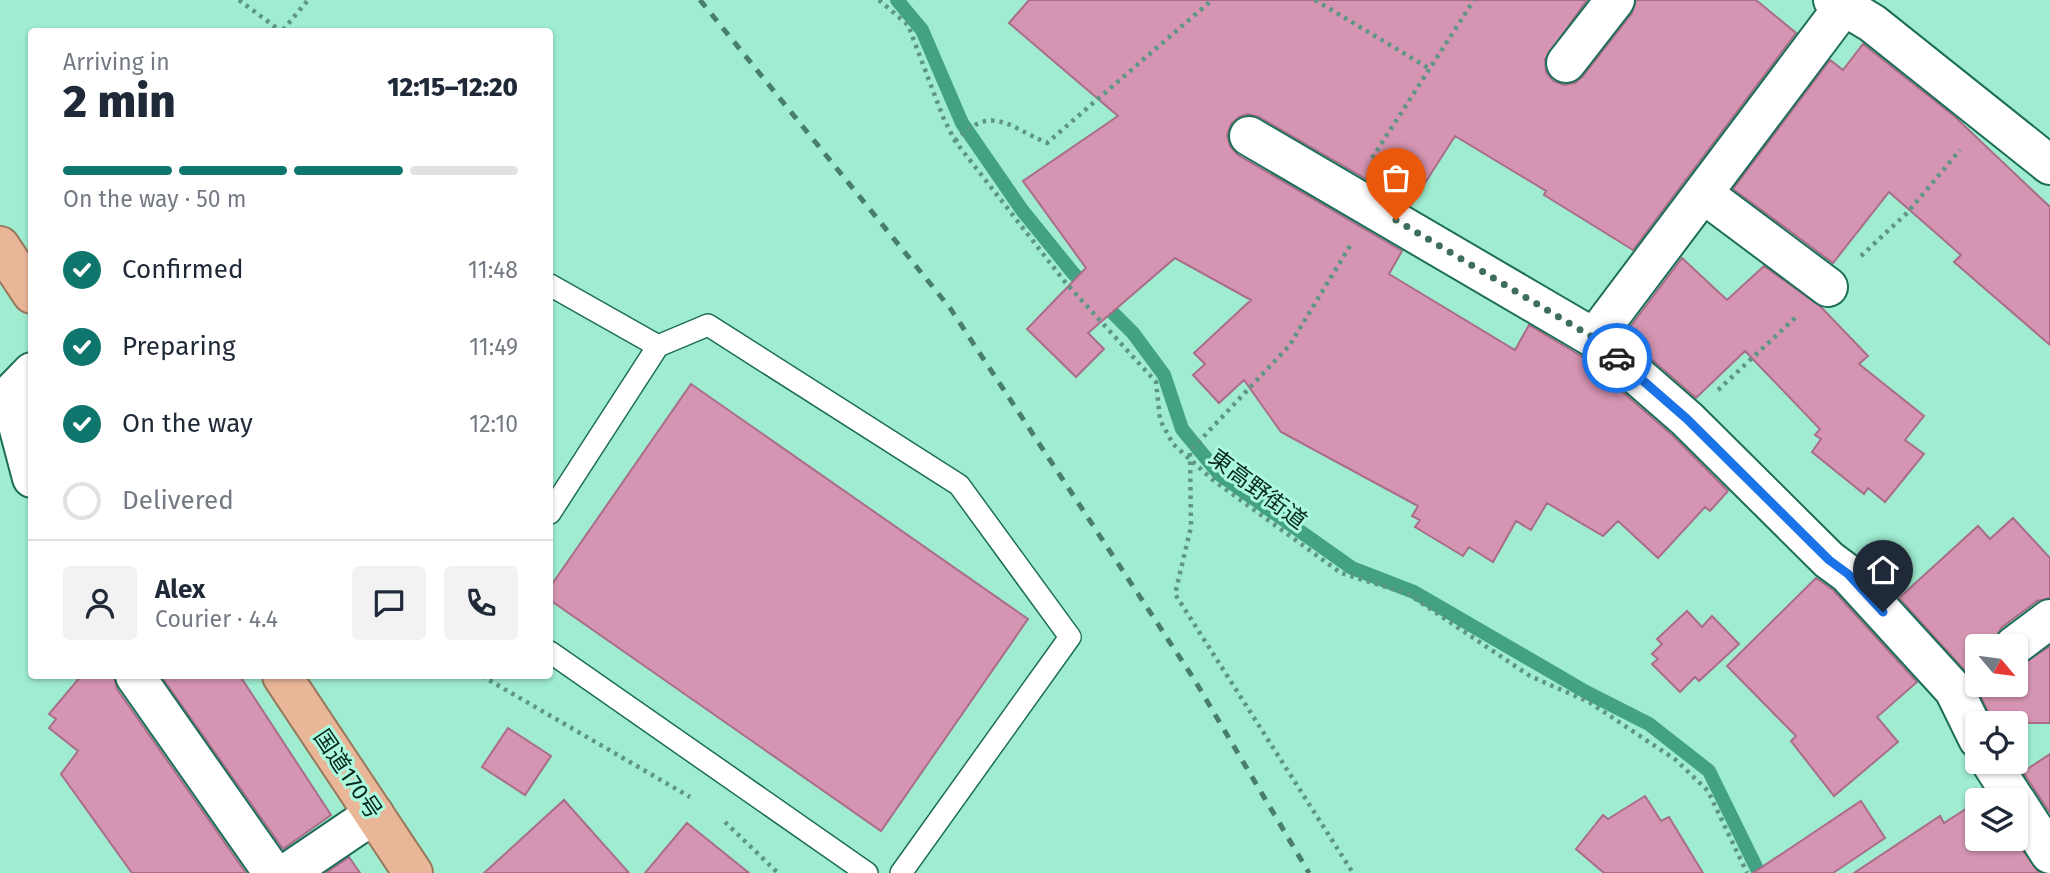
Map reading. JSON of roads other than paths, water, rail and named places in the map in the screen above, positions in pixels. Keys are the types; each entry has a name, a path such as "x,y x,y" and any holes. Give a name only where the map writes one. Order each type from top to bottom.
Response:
{"highway":[{"path":"0,246 28,289"},
{"name":"国道170号","path":"284,679 413,873"}],"street":[{"path":"1566,63 1615,0"},
{"path":"1594,338 1704,194 1838,3 1872,23 2050,165"},
{"path":"1249,136 1363,200 1594,338 1687,419 1829,560 1965,680"},
{"path":"1704,194 1828,287"},
{"path":"14,391 28,459"},
{"path":"2028,636 2050,619"},
{"path":"137,679 272,873"},
{"path":"287,873 374,814"},
{"path":"2028,821 2050,854"}],"lane":[{"path":"553,290 658,346"},
{"path":"553,508 658,346 708,325 959,485 1070,637 901,873"},
{"path":"553,654 867,873"}],"waterway":[{"path":"897,0 922,30 962,123 1022,210 1073,273 1133,333 1164,375 1182,429 1219,474 1352,568 1414,592 1586,692 1649,724 1709,771 1759,873"}],"railway":[{"path":"700,0 950,308 1194,679 1309,873"}]}
